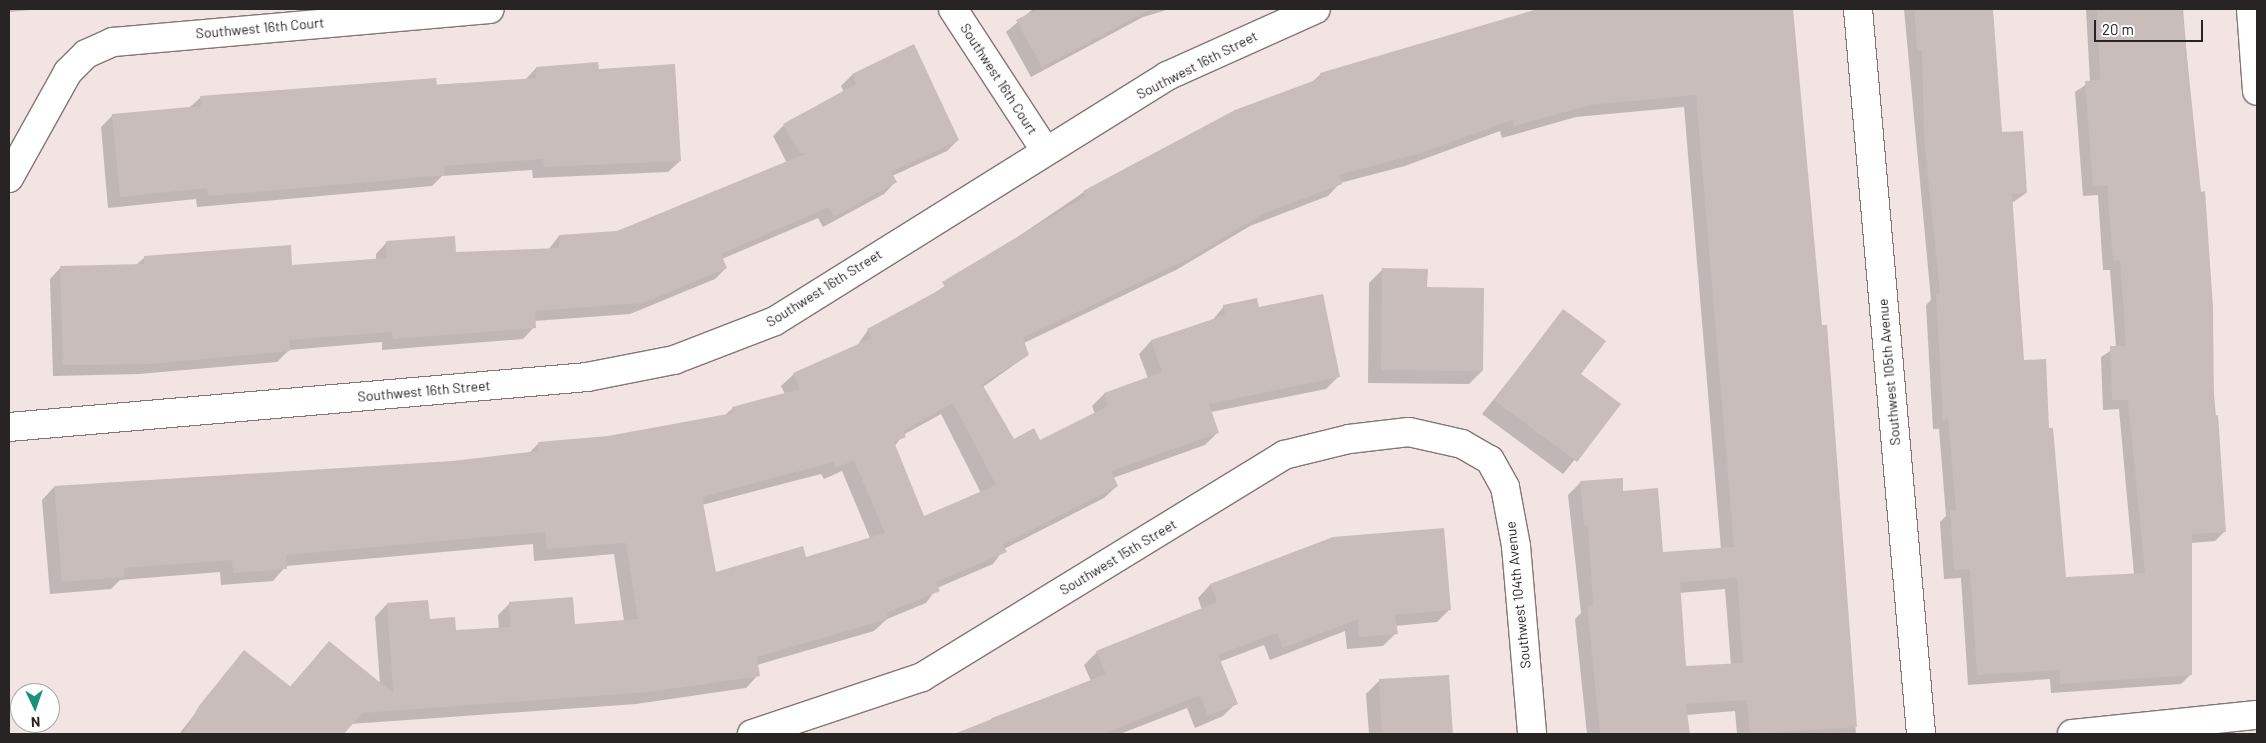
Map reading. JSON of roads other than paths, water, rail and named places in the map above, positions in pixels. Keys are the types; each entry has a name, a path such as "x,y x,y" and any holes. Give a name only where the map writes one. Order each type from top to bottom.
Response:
{"street":[{"name":"Southwest 16th Court","path":"9,178 52,94 86,54 113,42 490,9"},
{"name":"Southwest 16th Court","path":"953,9 1045,150"},
{"name":"Southwest 16th Street","path":"9,427 587,377 674,360 775,321 1045,150 1167,76 1316,9"},
{"name":"Southwest 105th Avenue","path":"1858,9 1921,734"},
{"path":"2251,9 2257,91"},
{"name":"Southwest 15th Street","path":"752,734 922,677 1284,455 1348,439 1409,432 1462,444 1490,460"},
{"name":"Southwest 104th Avenue","path":"1490,460 1505,487 1516,546 1532,734"},
{"path":"2072,734 2257,715"}]}
